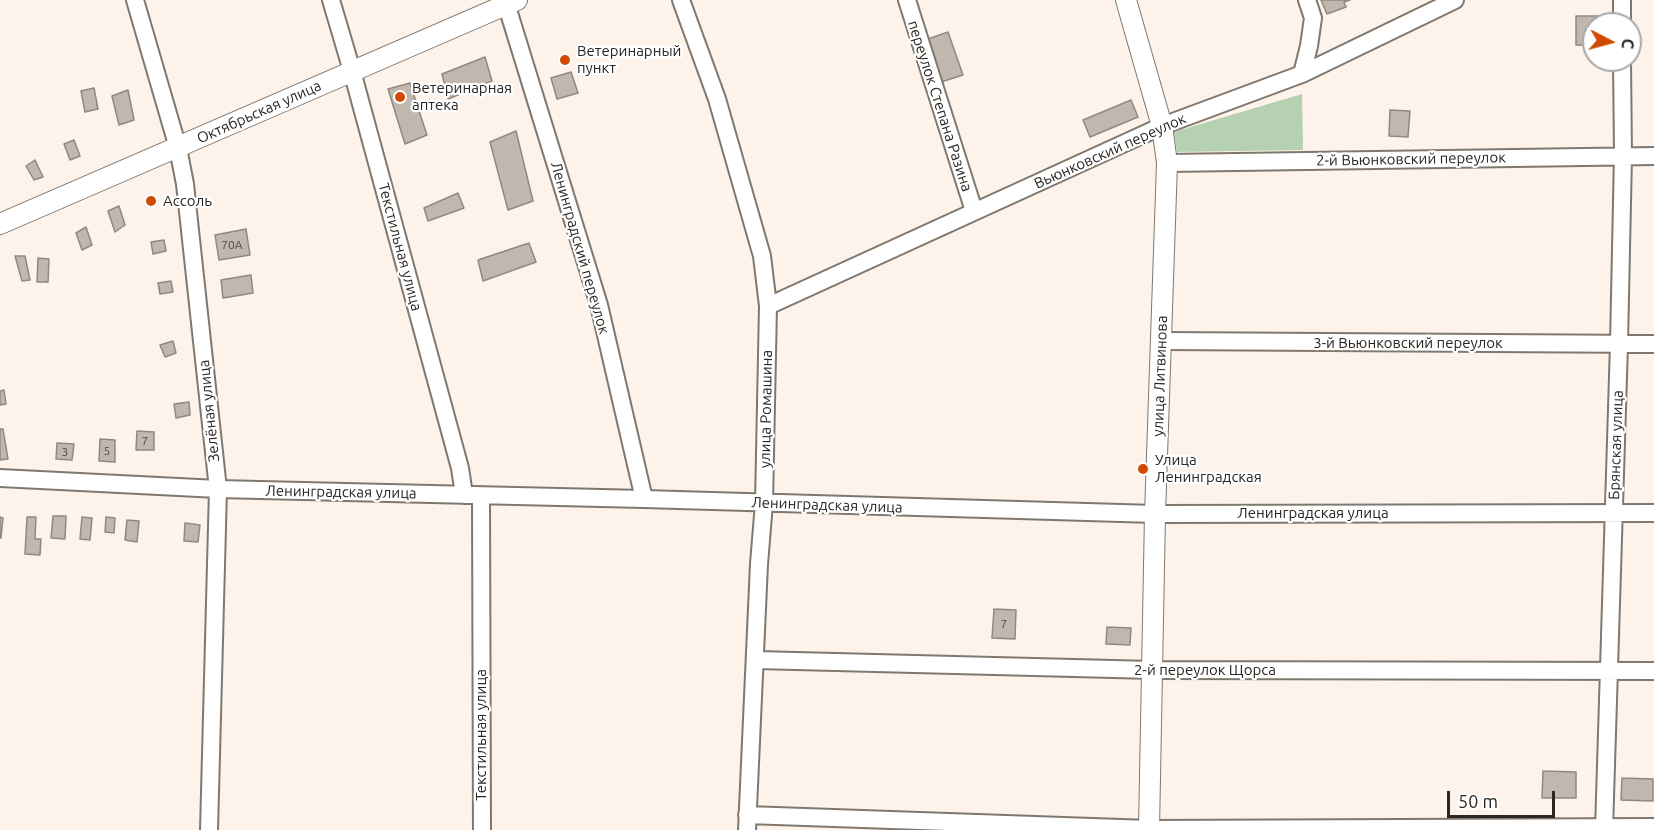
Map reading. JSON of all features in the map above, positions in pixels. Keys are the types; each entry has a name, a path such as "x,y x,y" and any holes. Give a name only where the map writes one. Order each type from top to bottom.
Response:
{"main road":[{"name":"улица Литвинова","path":"1126,0 1161,126 1167,163 1155,514 1149,829"},
{"name":"Октябрьская улица","path":"0,224 509,2"}],"street":[{"name":"Зелёная улица","path":"135,0 178,148 185,184 218,489 209,830"},
{"name":"Текстильная улица","path":"331,0 457,457 472,495 482,830"},
{"name":"улица Ромашина","path":"681,0 717,99 759,245 768,306 764,503 747,823"},
{"name":"переулок Степана Разина","path":"907,0 974,211"},
{"path":"1302,74 1313,18 1307,0"},
{"name":"Вьюнковский переулок","path":"768,306 1161,126 1302,74 1455,0"},
{"name":"Ленинградский переулок","path":"509,2 599,305 644,499"},
{"name":"Брянская улица","path":"1604,828 1619,344 1623,155 1622,72"},
{"name":"2-й Вьюнковский переулок","path":"1167,163 1654,156"},
{"name":"3-й Вьюнковский переулок","path":"1162,341 1654,344"},
{"name":"Ленинградская улица","path":"0,478 218,489 1155,514 1654,513"},
{"name":"2-й переулок Щорса","path":"756,660 1153,670 1654,671"},
{"path":"747,823 1149,829 1654,826"}],"green space":[{"path":"1302,94 1303,150 1177,152 1174,132"}],"building":[{"path":"1321,0 1350,0 1344,2 1346,7 1327,14"},
{"path":"1576,16 1582,16 1582,45 1576,45"},
{"path":"948,32 963,75 941,82 928,39"},
{"path":"485,57 492,81 448,99 442,74"},
{"path":"571,72 578,93 557,99 551,78"},
{"path":"410,83 427,135 405,144 388,89"},
{"path":"94,88 98,109 85,112 81,91"},
{"path":"128,90 134,120 119,125 112,96"},
{"path":"1131,100 1138,117 1090,137 1083,120"},
{"path":"1390,110 1410,111 1408,137 1389,136"},
{"path":"516,131 533,201 508,210 490,142"},
{"path":"74,140 80,156 70,160 64,144"},
{"path":"35,160 43,177 34,180 26,166"},
{"path":"458,193 464,208 428,221 424,208"},
{"path":"119,206 125,225 115,232 108,211"},
{"path":"86,227 92,245 82,250 76,233"},
{"path":"246,229 250,255 219,260 215,235"},
{"path":"164,240 166,251 153,254 151,242"},
{"path":"529,243 536,262 483,281 478,260"},
{"path":"15,256 25,256 30,280 22,281"},
{"path":"38,258 49,259 48,282 37,282"},
{"path":"251,275 253,293 223,298 221,280"},
{"path":"171,281 173,292 160,294 158,283"},
{"path":"173,341 176,353 165,357 160,345"},
{"path":"4,390 6,404 0,405 0,391"},
{"path":"189,402 190,415 176,418 174,404"},
{"path":"0,429 3,429 8,459 0,460"},
{"path":"137,431 154,432 154,450 136,450"},
{"path":"100,439 115,440 115,462 99,461"},
{"path":"57,443 74,444 72,460 56,459"},
{"path":"53,516 66,516 65,539 51,538"},
{"path":"0,517 3,518 1,538 0,538"},
{"path":"27,517 36,517 35,539 41,539 40,555 25,554"},
{"path":"82,517 92,518 90,540 80,539"},
{"path":"106,517 115,518 114,533 105,532"},
{"path":"127,520 139,521 137,542 125,540"},
{"path":"185,523 200,525 198,542 184,541"},
{"path":"994,609 1016,610 1015,639 992,638"},
{"path":"1107,627 1131,628 1130,645 1106,644"},
{"path":"1543,771 1576,772 1576,798 1542,798"},
{"path":"1622,778 1653,779 1653,801 1621,800"}],"place":[{"name":"Ветеринарный пункт","path":"565,60"},
{"name":"Ветеринарная аптека","path":"400,97"},
{"name":"Ассоль","path":"151,201"},
{"name":"Улица Ленинградская","path":"1143,469"}]}
